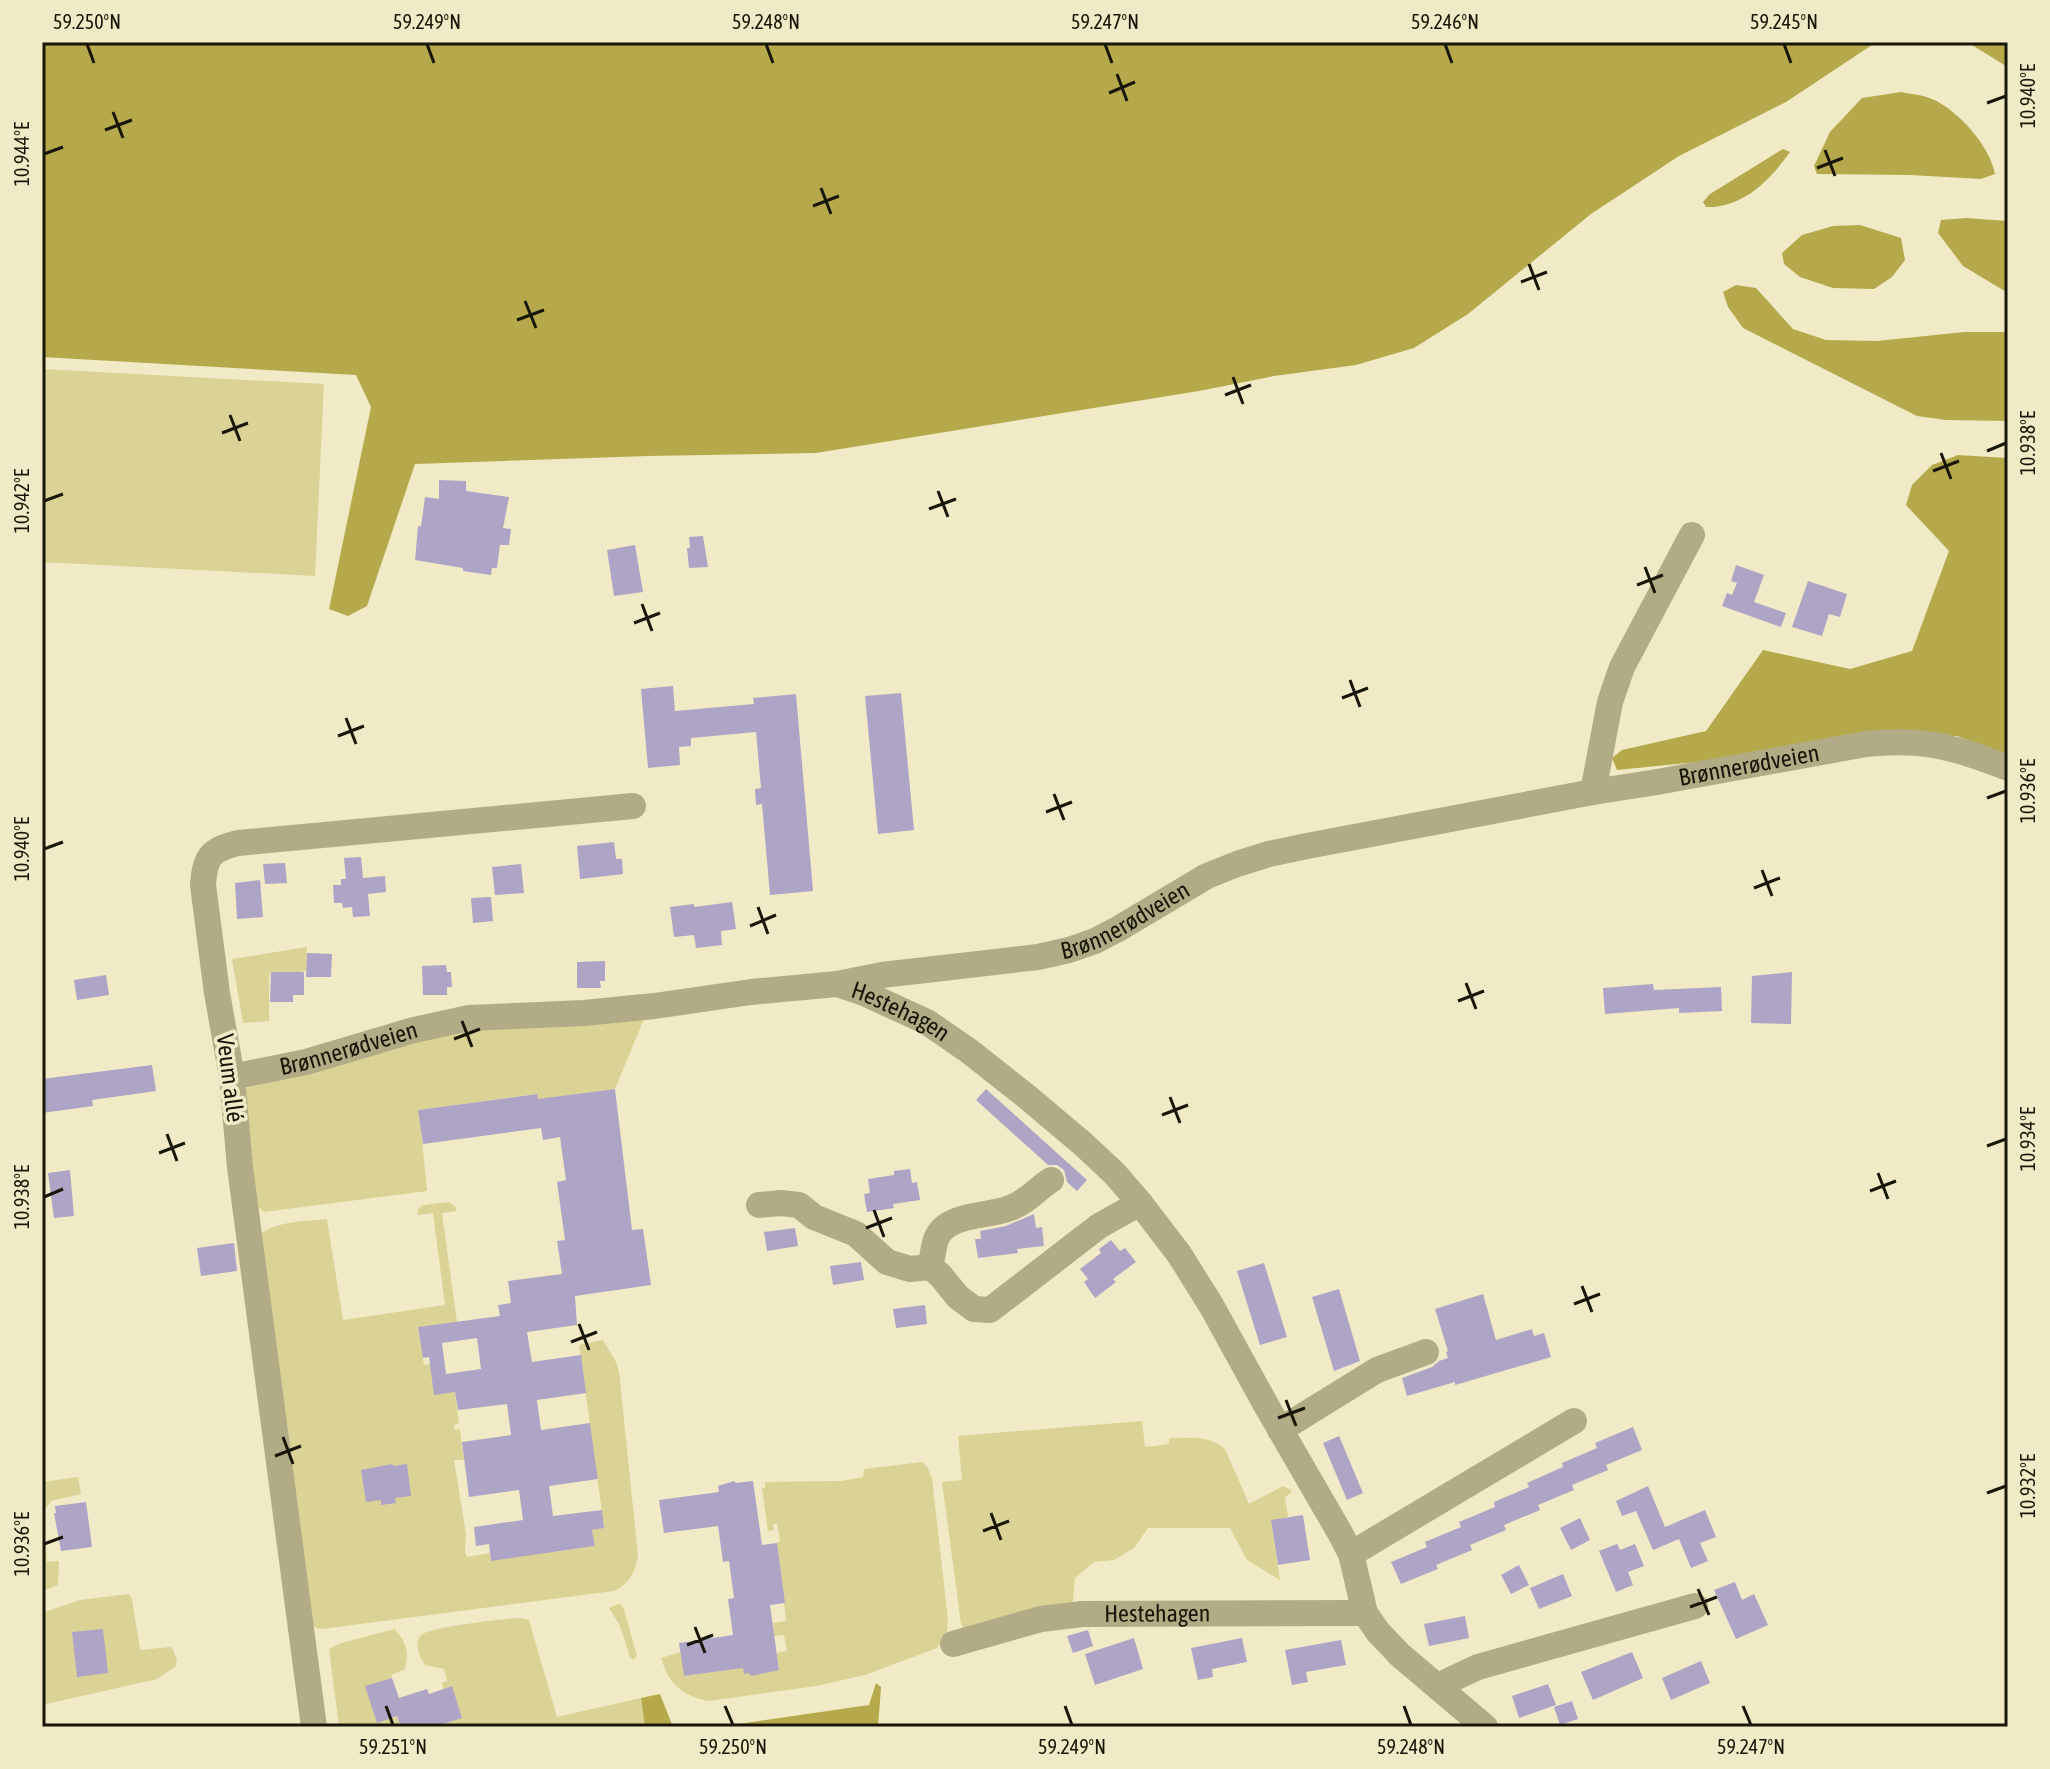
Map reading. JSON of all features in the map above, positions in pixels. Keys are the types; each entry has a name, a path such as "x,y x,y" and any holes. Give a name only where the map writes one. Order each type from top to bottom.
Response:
{"street":[{"path":"1593,792 1610,702 1622,667 1692,535"},
{"name":"Brønnerødveien","path":"232,1077 306,1062 414,1030 469,1018 584,1013 654,1006 1038,957 1069,950 1118,929 1207,876 1237,864 1307,846 1866,744 1920,742 1982,757 2008,768"},
{"name":"Veum allé","path":"314,1727 240,1167 232,1077 203,885 204,867 219,848 238,843 633,806"},
{"name":"Hestehagen","path":"837,984 927,1022 969,1051 1115,1174 1179,1254 1195,1279 1351,1554 1365,1613 1393,1647 1485,1727"},
{"path":"930,1267 937,1236 948,1223 1014,1207 1051,1180"},
{"path":"759,1205 799,1205 814,1217 856,1234 887,1262 910,1269 930,1267 974,1309 990,1310 1099,1226 1140,1203"},
{"path":"1280,1430 1377,1370 1426,1352"},
{"path":"1351,1554 1574,1421"},
{"path":"1439,1688 1478,1667 1695,1606"},
{"name":"Hestehagen","path":"953,1644 1041,1619 1082,1614 1365,1613"}],"shaded area":[{"path":"42,42 1884,42 1872,45 1786,102 1679,156 1591,214 1468,314 1414,348 1356,365 816,453 415,464 367,606 348,616 329,609 371,407 356,375 42,357"},
{"path":"1967,42 2008,42 2008,67 2006,66"},
{"path":"1901,92 1928,98 1952,111 1980,141 1995,174 1981,179 1817,174 1814,166 1830,132 1862,98"},
{"path":"1783,149 1790,152 1774,173 1754,190 1732,203 1706,207 1703,202 1710,194"},
{"path":"1941,220 2008,221 2008,293 1963,266 1938,233"},
{"path":"1860,225 1901,238 1905,260 1892,277 1874,289 1833,288 1800,277 1784,264 1782,253 1802,235 1833,226"},
{"path":"1736,285 1756,288 1793,329 1826,340 1877,341 1964,332 2008,332 2008,421 1946,420 1917,416 1743,328 1728,307 1723,292"},
{"path":"42,369 324,384 315,576 42,562"},
{"path":"1958,455 2008,458 2008,756 1957,736 1617,770 1612,758 1622,750 1706,731 1763,650 1850,669 1912,651 1949,551 1906,505 1912,485 1932,465"},
{"path":"307,947 306,971 302,971 304,986 297,986 280,976 279,972 271,972 269,1021 243,1023 232,959"},
{"path":"646,1014 615,1089 555,1097 538,1105 536,1094 419,1110 427,1191 264,1212 253,1202 244,1089 311,1071 445,1027"},
{"path":"449,1202 457,1211 442,1213 457,1322 418,1328 424,1365 430,1364 455,1392 459,1423 454,1425 455,1430 460,1429 464,1460 454,1460 467,1557 490,1553 491,1561 552,1535 555,1552 595,1546 592,1530 604,1527 579,1345 603,1340 619,1371 638,1556 635,1568 628,1581 614,1591 316,1628 308,1619 259,1236 282,1224 327,1219 343,1320 445,1305 433,1213 418,1215 418,1209 423,1205"},
{"path":"1142,1421 1145,1447 1169,1444 1169,1438 1206,1439 1219,1444 1225,1449 1249,1504 1283,1486 1291,1490 1285,1497 1288,1517 1271,1521 1280,1580 1247,1560 1230,1528 1148,1528 1134,1548 1114,1560 1094,1562 1075,1578 1072,1611 966,1632 961,1624 942,1482 962,1480 958,1436"},
{"path":"922,1462 932,1478 948,1620 947,1634 937,1648 865,1675 816,1686 709,1701 684,1692 672,1682 661,1658 681,1652 684,1676 743,1668 744,1673 758,1674 779,1669 777,1653 787,1651 784,1635 774,1636 773,1623 786,1621 777,1543 780,1541 777,1524 773,1524 774,1530 768,1531 762,1488 765,1488 765,1482 841,1481 863,1477 864,1469"},
{"path":"78,1477 81,1494 51,1501 43,1512 47,1562 59,1561 58,1585 42,1591 42,1482"},
{"path":"129,1594 140,1650 170,1647 177,1661 175,1667 157,1679 42,1705 42,1613 80,1600"},
{"path":"618,1604 624,1609 637,1656 633,1660 620,1626 609,1608"},
{"path":"522,1618 529,1620 557,1717 641,1698 645,1727 440,1727 461,1718 451,1686 443,1689 442,1683 447,1681 444,1669 425,1665 421,1658 417,1646 421,1635 453,1626"},
{"path":"395,1629 406,1648 405,1669 391,1675 392,1678 366,1686 377,1722 397,1716 401,1727 339,1727 329,1649"},
{"path":"876,1683 881,1687 878,1727 717,1727 869,1705"},
{"path":"660,1694 673,1727 645,1727 641,1698"}],"building":[{"path":"439,480 466,481 466,491 509,497 503,528 511,529 509,545 500,545 497,568 492,568 491,575 415,560 425,497 439,499"},
{"path":"703,536 708,567 689,568 689,537"},
{"path":"635,545 643,592 614,596 607,550"},
{"path":"1736,565 1764,575 1754,602 1786,613 1781,627 1722,606 1727,593 1732,595 1737,583 1731,581"},
{"path":"1808,581 1847,594 1840,617 1829,614 1822,636 1792,627"},
{"path":"673,686 675,711 754,704 753,698 796,694 813,891 770,895 762,804 756,805 755,789 761,788 756,732 691,738 691,746 679,747 680,765 648,768 641,689"},
{"path":"901,693 914,830 878,834 865,696"},
{"path":"614,842 616,859 622,859 623,874 580,879 577,846"},
{"path":"361,857 363,878 385,876 386,892 368,894 370,916 353,917 352,907 343,908 342,903 334,903 333,885 341,885 341,879 346,879 344,858"},
{"path":"285,863 287,883 265,884 263,864"},
{"path":"521,864 524,893 495,895 492,867"},
{"path":"260,880 263,917 237,919 235,883"},
{"path":"491,897 493,921 473,923 471,898"},
{"path":"732,902 736,929 721,931 722,945 696,948 694,935 674,937 670,907"},
{"path":"307,953 332,954 331,977 306,977"},
{"path":"605,961 605,981 600,981 601,988 577,988 577,962"},
{"path":"446,965 447,972 451,972 452,987 447,987 447,995 423,995 422,966"},
{"path":"271,972 304,972 304,995 293,995 293,1002 270,1002"},
{"path":"1792,972 1791,1024 1751,1023 1752,976"},
{"path":"106,975 109,995 77,1000 74,980"},
{"path":"1653,984 1654,990 1721,987 1722,1011 1679,1013 1679,1008 1605,1014 1603,988"},
{"path":"152,1065 156,1091 92,1100 93,1106 42,1113 42,1079"},
{"path":"615,1089 632,1230 643,1229 651,1285 575,1296 577,1325 527,1332 532,1362 581,1355 586,1393 537,1400 541,1430 590,1423 598,1479 549,1486 553,1516 602,1510 604,1528 592,1530 595,1546 491,1561 489,1544 476,1546 474,1527 523,1520 519,1490 469,1497 462,1442 511,1435 507,1404 458,1410 455,1392 434,1395 429,1357 423,1358 418,1327 500,1316 498,1305 511,1303 508,1281 562,1274 557,1241 565,1240 557,1182 566,1180 560,1137 543,1140 541,1128 423,1144 418,1110 537,1094 538,1099","holes":["477,1338 481,1369 446,1374 442,1343"]},
{"path":"986,1089 1087,1180 1077,1191 1067,1182 1064,1170 1057,1165 1048,1165 976,1100"},
{"path":"910,1169 912,1183 917,1182 920,1200 867,1212 864,1194 870,1193 868,1179"},
{"path":"70,1170 74,1216 54,1218 48,1173"},
{"path":"1034,1214 1036,1228 1042,1227 1044,1246 978,1258 975,1239 981,1239 980,1231 1006,1226"},
{"path":"795,1228 798,1246 767,1251 764,1232"},
{"path":"1111,1240 1120,1251 1125,1248 1136,1262 1113,1279 1116,1282 1095,1298 1084,1282 1088,1279 1080,1269 1101,1253 1099,1249"},
{"path":"234,1243 237,1271 201,1276 197,1248"},
{"path":"861,1262 864,1280 833,1285 830,1266"},
{"path":"1264,1263 1287,1337 1260,1345 1237,1271"},
{"path":"1339,1289 1360,1361 1334,1371 1312,1297"},
{"path":"1483,1294 1496,1340 1532,1329 1534,1336 1544,1333 1551,1357 1407,1396 1402,1378 1448,1358 1435,1309"},
{"path":"925,1305 927,1324 896,1328 893,1309"},
{"path":"1633,1427 1642,1450 1606,1465 1608,1470 1572,1485 1574,1490 1538,1505 1540,1510 1504,1525 1506,1530 1470,1545 1472,1550 1436,1565 1438,1569 1401,1584 1391,1562 1427,1547 1425,1542 1461,1527 1459,1522 1495,1507 1494,1502 1529,1487 1527,1483 1563,1467 1562,1463 1597,1448 1595,1443"},
{"path":"1339,1436 1363,1493 1347,1500 1323,1443"},
{"path":"407,1464 411,1496 395,1498 396,1503 381,1505 381,1500 366,1502 361,1470"},
{"path":"734,1481 753,1481 762,1545 777,1543 785,1603 770,1605 779,1670 752,1676 744,1674 743,1668 684,1676 679,1643 733,1635 728,1599 734,1598 729,1561 723,1562 718,1526 664,1533 659,1500 719,1492 718,1486"},
{"path":"1648,1486 1665,1527 1705,1510 1716,1537 1700,1543 1708,1561 1691,1568 1679,1539 1653,1550 1636,1511 1622,1516 1616,1501"},
{"path":"86,1502 92,1547 61,1551 55,1506"},
{"path":"1303,1515 1310,1560 1278,1565 1271,1520"},
{"path":"1580,1518 1590,1540 1571,1550 1560,1528"},
{"path":"1617,1544 1620,1550 1635,1544 1644,1566 1628,1572 1633,1585 1616,1592 1599,1551"},
{"path":"1519,1565 1529,1585 1511,1594 1501,1575"},
{"path":"1563,1574 1572,1596 1539,1609 1530,1588"},
{"path":"1735,1582 1742,1600 1754,1594 1768,1625 1736,1639 1714,1590"},
{"path":"1465,1616 1469,1638 1429,1646 1424,1624"},
{"path":"103,1629 108,1673 77,1677 72,1632"},
{"path":"1088,1630 1093,1646 1073,1653 1067,1636"},
{"path":"1134,1638 1143,1669 1095,1685 1085,1654"},
{"path":"1242,1638 1247,1662 1212,1669 1213,1677 1198,1680 1191,1648"},
{"path":"1341,1640 1346,1665 1306,1672 1308,1682 1292,1685 1285,1650"},
{"path":"1632,1652 1643,1678 1593,1700 1581,1672"},
{"path":"1701,1661 1710,1683 1671,1700 1662,1678"},
{"path":"392,1678 399,1698 427,1689 429,1694 452,1686 462,1718 433,1727 401,1727 397,1716 377,1723 365,1686"},
{"path":"1548,1684 1556,1705 1519,1718 1512,1696"},
{"path":"1572,1701 1578,1719 1560,1725 1554,1707"}]}
